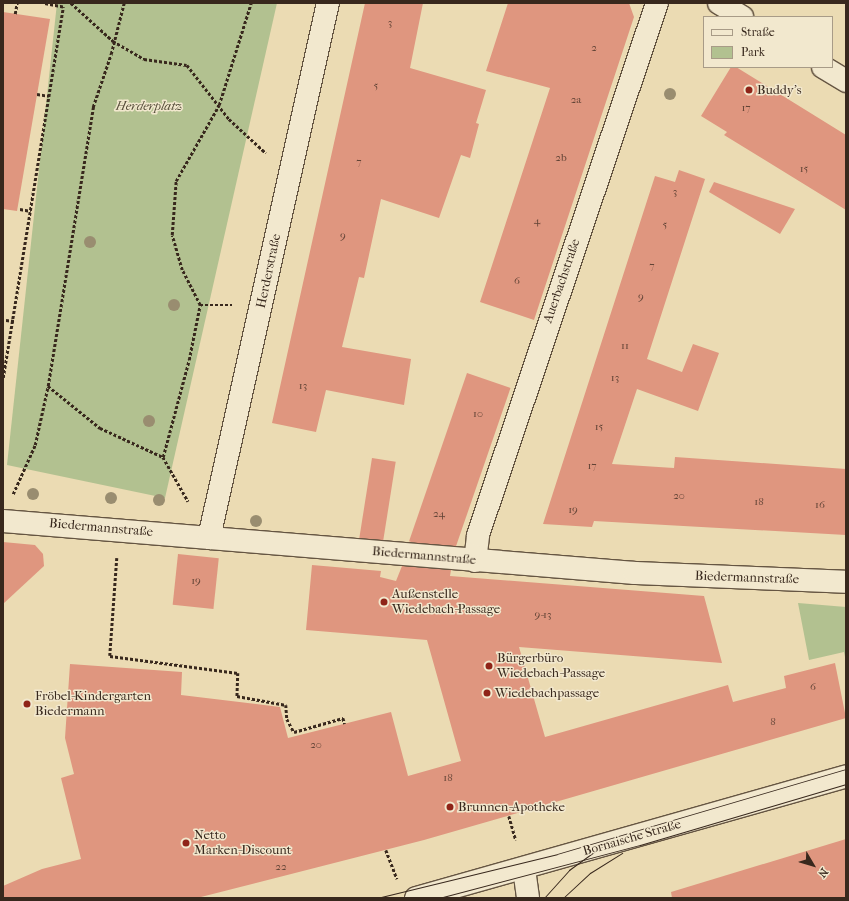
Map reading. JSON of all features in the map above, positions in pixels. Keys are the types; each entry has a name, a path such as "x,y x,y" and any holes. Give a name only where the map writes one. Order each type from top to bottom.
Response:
{"street":[{"name":"Herderstraße","path":"209,538 328,3"},
{"name":"Auerbachstraße","path":"475,561 478,535 657,3"},
{"path":"719,3 740,16"},
{"path":"825,68 846,81"},
{"name":"Biedermannstraße","path":"6,511 120,529 475,561 635,573 846,582"},
{"name":"Bornaische Straße","path":"416,898 524,869 846,776"},
{"path":"524,869 528,898"}],"path":[{"path":"15,14 17,3"},
{"path":"3,378 14,321 63,6 43,3"},
{"path":"71,3 113,41 144,59 187,65 229,119 290,176"},
{"path":"6,511 35,445 48,386 93,107 124,3"},
{"path":"163,457 189,360 200,305 182,270 172,235 176,181 219,105 251,3"},
{"path":"37,94 49,96"},
{"path":"20,208 31,211"},
{"path":"6,320 14,321"},
{"path":"48,386 100,428 163,457 209,538"},
{"path":"120,529 110,656 238,673 237,696 286,705 287,719 294,732 343,718 345,724"},
{"path":"386,850 399,884"}],"green space":[{"name":"Herderplatz","path":"57,3 277,3 165,498 7,465"},
{"path":"798,603 846,607 846,662 844,652 809,660"}],"building":[{"path":"365,3 423,3 410,68 486,90 476,123 479,124 470,158 461,155 439,218 381,199 364,278 359,277 342,347 411,359 404,405 326,390 316,432 272,423"},
{"path":"508,3 629,3 634,17 534,320 480,302 550,88 486,71"},
{"path":"3,12 50,19 17,211 3,209"},
{"path":"730,68 738,68 846,135 846,210 724,135 727,132 701,116"},
{"path":"679,170 705,179 647,359 682,372 693,344 719,353 698,411 637,389 612,464 674,468 675,457 846,469 846,535 594,521 592,527 543,524 655,176 675,182"},
{"path":"714,182 795,209 780,234 709,192"},
{"path":"467,373 510,388 453,556 409,541"},
{"path":"372,458 396,462 383,542 359,538"},
{"path":"3,542 35,545 43,554 44,566 3,604"},
{"path":"178,554 219,558 213,609 173,605"},
{"path":"312,565 381,571 380,577 396,581 402,566 451,570 450,576 704,596 722,663 519,647 545,737 728,685 733,702 786,688 784,676 835,663 846,718 424,840 197,898 3,898 3,886 42,869 81,859 61,778 74,774 65,738 70,664 182,672 181,695 280,707 288,738 391,712 408,776 461,761 427,640 306,630"},
{"path":"846,839 846,898 672,898 671,892"}],"tram line":[{"path":"377,898 557,854 846,769"},
{"path":"439,898 640,845 846,784"},
{"path":"544,898 569,870 609,841"},
{"path":"563,898 590,873 622,853"}],"place":[{"name":"Buddy's","path":"749,90"},
{"name":"Außenstelle Wiedebach-Passage","path":"384,602"},
{"name":"Bürgerbüro Wiedebach-Passage","path":"489,666"},
{"name":"Wiedebachpassage","path":"487,693"},
{"name":"Fröbel-Kindergarten Biedermann","path":"27,704"},
{"name":"Brunnen-Apotheke","path":"450,807"},
{"name":"Netto Marken-Discount","path":"186,843"}]}
